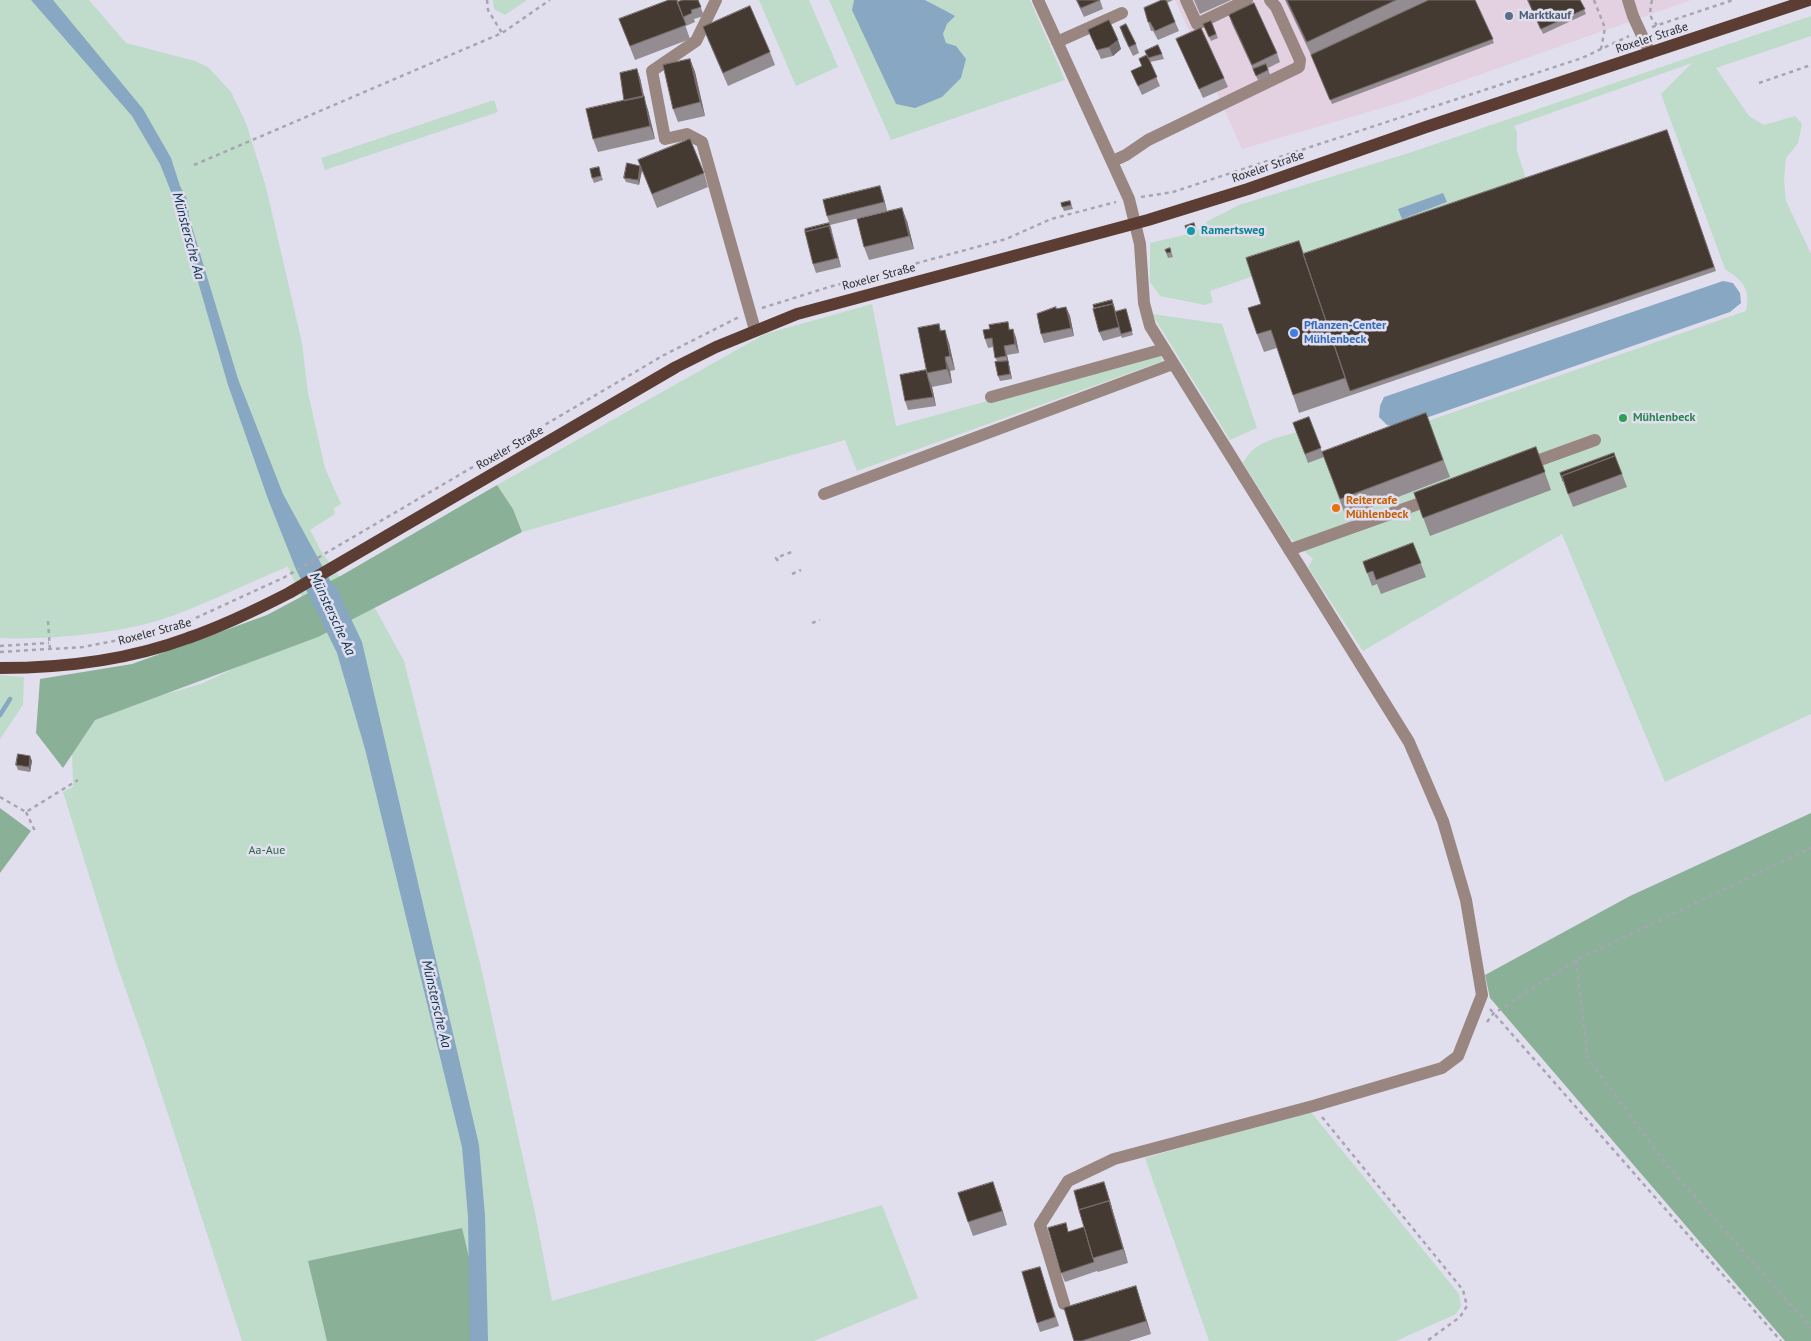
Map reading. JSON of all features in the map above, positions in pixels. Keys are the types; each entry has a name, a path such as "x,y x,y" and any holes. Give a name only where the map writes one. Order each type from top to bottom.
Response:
{"main road":[{"name":"Roxeler Straße","path":"0,668 51,667 129,654 186,639 236,620 289,593 676,367 755,330 841,301 1135,223 1248,189 1426,127 1809,0"}],"street":[{"path":"716,0 696,41 652,71 665,139 687,134 702,142 755,330"},
{"path":"1038,0 1129,199 1140,244 1144,303 1150,326 1409,742 1442,821 1463,891 1482,994 1458,1056 1442,1068 1313,1106 1114,1159 1068,1181 1040,1225 1064,1304"},
{"path":"1186,0 1196,24 1246,0"},
{"path":"1113,161 1126,155 1148,140 1299,68 1300,60 1276,7 1270,0"},
{"path":"1628,0 1633,16 1650,53"},
{"path":"1058,42 1122,13"},
{"path":"991,397 1164,349"},
{"path":"824,494 1173,364"},
{"path":"1511,470 1594,440"},
{"path":"1289,550 1446,494"}],"path":[{"path":"488,0 488,10 502,33"},
{"path":"194,166 502,33 550,0"},
{"path":"1594,0 1605,28 1601,49"},
{"path":"1652,0 1649,13 1651,19 1657,25"},
{"path":"1759,84 1811,64"},
{"path":"0,652 83,647 135,637 187,622 285,577 333,550"},
{"path":"778,561 776,558 794,552"},
{"path":"792,574 801,570"},
{"path":"812,623 820,620"},
{"path":"48,621 51,667"},
{"path":"0,646 49,643"},
{"path":"26,812 78,780"},
{"path":"0,797 26,812 35,831"},
{"path":"1494,1014 1576,960 1811,848"},
{"path":"1576,960 1588,1059 1666,1164 1811,1328"},
{"path":"1482,994 1494,1014 1781,1341"},
{"path":"1313,1106 1463,1290 1467,1306 1460,1317 1427,1341"}],"shaded area":[{"path":"1175,0 1691,0 1402,102 1242,149"}],"green space":[{"name":"Aa-Aue","path":"0,0 89,0 126,43 195,61 208,67 231,92 246,123 266,187 302,343 308,393 325,468 341,504 334,508 335,514 310,530 321,551 353,596 365,590 404,661 481,967 535,1213 552,1301 882,1205 918,1298 814,1341 242,1341 147,1050 117,965 63,792 73,787 72,751 99,713 201,684 317,630 286,563 287,567 208,602 142,625 81,635 0,638"},
{"path":"493,0 527,0 505,15 494,9"},
{"path":"759,0 809,0 838,67 796,86"},
{"path":"829,0 854,0 852,10 946,43 943,34 947,24 954,16 926,0 1030,0 1065,80 891,140"},
{"name":"Mühlenbeck","path":"1811,16 1811,36 1716,68 1749,116 1764,125 1795,116 1802,124 1798,143 1786,158 1784,180 1786,201 1811,254 1811,714 1665,782 1562,534 1363,651 1308,567 1313,559 1291,539 1243,463 1259,445 1297,432 1309,462 1746,311 1746,291 1741,282 1725,269 1661,94 1692,63 1514,126 1517,132 1517,151 1527,182 1210,291 1213,302 1205,305 1160,296 1150,282 1150,243 1197,232 1197,230 1207,226 1206,222 1239,205 1412,152"},
{"path":"494,100 498,112 325,170 321,158"},
{"path":"872,304 896,426 1160,354 1163,361 857,471 845,440 522,532 513,509 497,485 765,334"},
{"path":"1152,314 1222,324 1257,428 1230,440"},
{"path":"497,485 513,509 522,532 318,637 95,720 63,768 36,733 40,679 132,664 267,615 344,574"},
{"path":"0,675 24,677 23,705 0,739"},
{"path":"0,808 31,831 0,873"},
{"path":"1811,813 1811,1341 1785,1341 1490,998 1485,975 1630,896"},
{"path":"1310,1111 1459,1294 1461,1306 1456,1314 1396,1341 1209,1341 1145,1158"},
{"path":"462,1228 481,1308 480,1341 327,1341 308,1261"}],"water":[{"name":"Münstersche Aa","path":"31,0 53,0 143,109 171,158 180,186 187,199 189,217 238,379 283,494 331,582 336,587 362,642 479,1145 485,1216 488,1341 470,1341 468,1217 462,1147 365,749 337,653 295,567 268,499 228,385 174,199 160,164 132,116"},
{"path":"854,0 925,0 955,16 947,24 943,34 946,43 956,46 966,59 961,78 942,97 915,108 896,104 852,10"},
{"path":"1443,193 1447,202 1402,219 1398,209"},
{"path":"1723,281 1733,283 1740,293 1741,303 1730,312 1400,427 1387,425 1379,417 1380,406 1384,397"}],"building":[{"path":"669,0 677,0 686,25 630,46 619,19"},
{"path":"698,0 701,7 691,10 692,13 683,17 677,2"},
{"path":"1077,0 1100,0 1081,8"},
{"path":"1166,0 1175,22 1155,31 1150,22 1148,22 1144,8"},
{"path":"1287,0 1396,0 1307,42"},
{"path":"1429,0 1475,0 1493,39 1330,100 1311,55"},
{"path":"1528,0 1580,0 1585,9 1541,29"},
{"path":"1254,3 1277,53 1252,65 1229,15"},
{"path":"750,6 770,52 723,73 703,27"},
{"path":"1109,20 1118,40 1109,47 1097,50 1088,30"},
{"path":"1211,21 1216,34 1209,37 1203,24"},
{"path":"1126,24 1136,44 1129,47 1120,27"},
{"path":"1201,28 1224,78 1199,89 1176,39"},
{"path":"1158,45 1162,54 1148,58 1145,51"},
{"path":"1147,55 1157,77 1138,86 1131,71 1142,66 1139,59"},
{"path":"690,59 700,102 673,109 663,65"},
{"path":"1266,64 1268,70 1256,76 1253,69"},
{"path":"637,69 643,97 624,101 620,73"},
{"path":"644,96 650,126 593,139 586,109"},
{"path":"1667,130 1714,267 1350,391 1303,254"},
{"path":"690,139 704,173 652,194 638,160"},
{"path":"627,163 640,166 638,180 624,178"},
{"path":"599,167 601,176 592,178 590,169"},
{"path":"880,186 884,202 827,216 823,200"},
{"path":"1070,201 1071,205 1062,207 1061,203"},
{"path":"902,208 909,236 864,247 857,219"},
{"path":"829,223 831,230 829,226 805,232 805,229"},
{"path":"1194,223 1195,227 1186,229 1185,226"},
{"path":"829,226 838,258 813,264 805,232"},
{"name":"Pflanzen-Center Mühlenbeck","path":"1299,241 1345,378 1293,395 1271,330 1257,334 1248,308 1261,304 1246,258"},
{"path":"1170,248 1171,252 1167,253 1165,250"},
{"path":"1112,300 1113,304 1094,308 1093,305"},
{"path":"1113,304 1119,327 1099,332 1093,309"},
{"path":"1056,307 1056,309 1066,307 1071,328 1041,334 1037,314"},
{"path":"1126,309 1132,331 1121,334 1115,312"},
{"path":"1008,322 1009,330 1013,329 1015,344 1004,346 1006,356 995,358 992,338 985,339 983,330 990,329 989,325"},
{"path":"939,324 940,331 945,330 950,356 945,357 947,369 927,373 918,328"},
{"path":"1008,361 1010,374 998,376 995,362"},
{"path":"926,370 933,397 905,401 900,375"},
{"path":"1426,413 1443,460 1340,499 1322,452"},
{"path":"1309,417 1321,448 1305,454 1293,423"},
{"path":"1536,447 1545,472 1423,518 1414,493"},
{"path":"1614,453 1615,456 1562,476 1563,481 1560,473"},
{"path":"1615,456 1622,474 1568,494 1562,476"},
{"path":"1413,543 1421,563 1376,580 1373,571 1367,573 1363,562"},
{"path":"18,754 30,756 29,767 16,765"},
{"path":"993,1182 1002,1211 968,1222 958,1193"},
{"path":"1104,1182 1111,1206 1109,1201 1079,1210 1074,1191"},
{"path":"1109,1201 1123,1249 1093,1258 1079,1210"},
{"path":"1066,1223 1068,1232 1084,1227 1094,1262 1061,1273 1048,1228"},
{"path":"1040,1267 1055,1317 1037,1323 1022,1272"},
{"path":"1136,1286 1146,1321 1081,1341 1074,1341 1064,1308"}],"waterway":[{"path":"0,715 10,699"}],"place":[{"name":"Marktkauf","path":"1509,16"},
{"name":"Ramertsweg","path":"1191,231"},
{"name":"Pflanzen-Center Mühlenbeck","path":"1294,333"},
{"name":"Mühlenbeck","path":"1623,418"},
{"name":"Reitercafe Mühlenbeck","path":"1336,508"}]}
